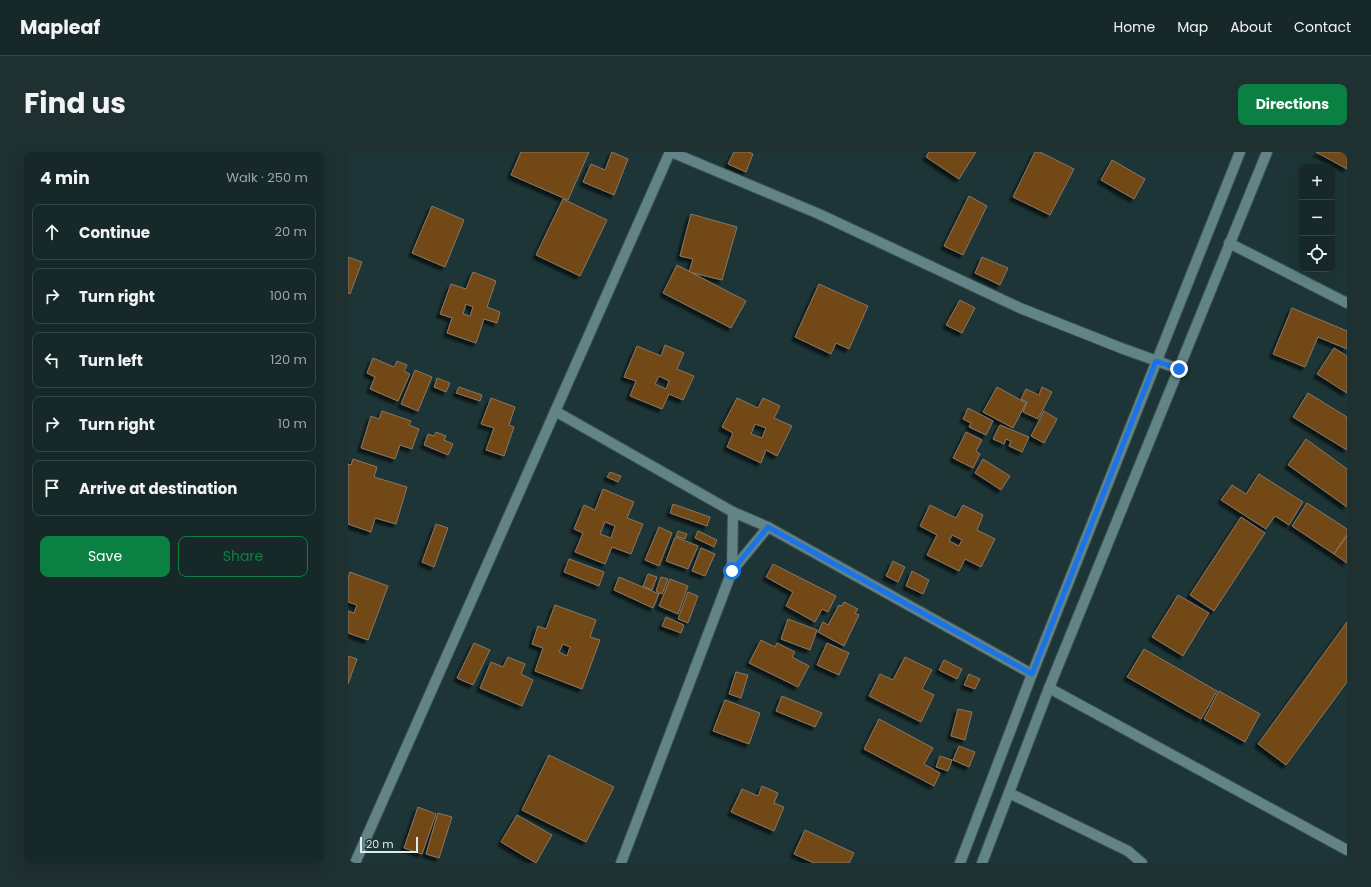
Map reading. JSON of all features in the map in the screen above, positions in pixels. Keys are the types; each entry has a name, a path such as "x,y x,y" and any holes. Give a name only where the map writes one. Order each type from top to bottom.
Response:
{"street":[{"path":"355,863 670,152 819,214 1020,308 1179,369"},
{"path":"960,863 1032,674 1240,152"},
{"path":"982,863 1049,688 1267,152"},
{"path":"1229,243 1347,303"},
{"path":"555,411 733,512 768,527 1032,674"},
{"path":"732,571 733,512"},
{"path":"621,863 732,571 768,527"},
{"path":"1049,688 1347,850"},
{"path":"1010,793 1128,851 1142,863"}],"building":[{"path":"521,152 589,152 568,200 511,175"},
{"path":"612,152 628,159 614,195 583,182 591,164 605,170"},
{"path":"734,152 749,152 753,154 746,172 728,164"},
{"path":"929,152 976,152 959,179 926,157"},
{"path":"1035,152 1040,152 1074,169 1050,215 1013,197"},
{"path":"1316,152 1347,152 1347,169"},
{"path":"1112,160 1145,179 1134,199 1101,180"},
{"path":"969,196 987,206 963,255 944,246"},
{"path":"563,199 607,220 580,276 536,255"},
{"path":"432,206 464,220 445,267 412,253"},
{"path":"691,214 737,227 722,280 689,272 693,259 680,256"},
{"path":"348,257 362,262 350,294 348,293"},
{"path":"982,257 1008,268 1000,285 975,273"},
{"path":"677,265 746,301 731,328 663,293"},
{"path":"473,272 496,281 487,307 500,312 497,323 484,319 476,343 447,333 452,318 440,314 451,284 466,289","holes":["466,304 473,307 470,316 463,314"]},
{"path":"819,284 868,306 849,349 836,343 831,354 795,337"},
{"path":"960,300 975,308 962,333 946,325"},
{"path":"1292,308 1347,331 1347,349 1318,337 1305,367 1273,354"},
{"path":"665,345 684,353 677,369 694,376 683,400 669,394 662,409 630,396 636,381 624,377 637,346 661,356","holes":["659,376 669,381 666,389 655,384"]},
{"path":"1334,348 1347,356 1347,393 1317,374"},
{"path":"373,358 394,367 397,361 407,365 404,371 410,374 398,401 370,389 375,377 367,373"},
{"path":"415,370 432,377 418,411 401,404"},
{"path":"437,378 450,383 446,392 434,387"},
{"path":"459,387 482,395 480,401 456,393"},
{"path":"997,387 1026,403 1013,428 983,412"},
{"path":"1042,387 1052,392 1038,419 1023,412 1027,402 1021,399 1026,389 1039,395"},
{"path":"1308,393 1347,417 1347,450 1293,417"},
{"path":"491,398 515,407 509,425 514,427 504,456 486,450 494,428 481,424"},
{"path":"737,398 758,408 763,398 780,406 774,418 792,426 777,456 766,450 761,463 727,447 733,433 722,427","holes":["755,424 766,428 762,438 751,434"]},
{"path":"968,408 993,421 986,435 969,427 971,423 963,419"},
{"path":"382,411 411,421 409,425 419,429 412,449 400,445 395,459 361,448 371,416 379,419"},
{"path":"1044,411 1057,419 1044,443 1031,436"},
{"path":"1000,425 1029,437 1022,452 1009,446 1011,441 1006,439 1004,444 993,439"},
{"path":"436,432 446,436 444,440 453,444 448,455 424,445 428,434 434,436"},
{"path":"966,432 982,440 976,451 980,454 973,468 953,458"},
{"path":"1306,439 1347,469 1347,507 1288,465"},
{"path":"353,459 377,467 374,477 407,487 396,524 375,518 371,532 348,524 348,464 351,465"},
{"path":"983,459 1010,476 1001,490 975,473"},
{"path":"610,472 621,476 618,482 607,477"},
{"path":"1259,474 1303,502 1289,525 1275,516 1266,529 1221,500 1232,485 1246,494"},
{"path":"603,489 634,502 627,518 643,524 631,554 612,547 605,564 575,552 583,533 574,529 584,505 595,510","holes":["605,522 615,526 611,538 600,534"]},
{"path":"1307,503 1347,529 1347,534 1334,554 1292,526"},
{"path":"673,504 710,517 707,526 670,513"},
{"path":"930,505 956,518 963,505 983,515 977,530 995,539 981,567 965,559 959,571 927,555 937,535 920,526","holes":["952,535 962,540 959,546 949,541"]},
{"path":"1241,517 1265,533 1214,611 1190,595"},
{"path":"436,524 448,528 434,567 422,562"},
{"path":"659,527 672,533 659,566 645,560"},
{"path":"678,531 687,534 685,539 676,536"},
{"path":"698,531 717,540 714,547 695,538"},
{"path":"1347,536 1347,563 1334,554"},
{"path":"675,537 698,546 688,569 666,561"},
{"path":"701,548 715,554 705,576 692,571"},
{"path":"569,559 604,572 599,586 564,572"},
{"path":"893,561 905,567 898,582 886,576"},
{"path":"773,564 836,596 828,612 822,609 815,622 786,606 793,592 766,577"},
{"path":"912,571 929,580 923,594 906,586"},
{"path":"350,572 388,586 368,640 348,633 348,611 354,613 357,605 348,602 348,578"},
{"path":"648,574 657,577 652,590 643,586"},
{"path":"619,577 659,594 653,608 614,590"},
{"path":"661,577 668,579 662,594 656,591"},
{"path":"670,579 688,586 678,614 659,606"},
{"path":"688,592 698,596 688,623 678,619"},
{"path":"1178,595 1209,613 1183,656 1152,637"},
{"path":"844,602 858,609 855,613 859,615 844,646 818,632 823,622 828,625 839,605 842,606"},
{"path":"555,605 596,620 590,637 600,640 582,689 535,671 543,648 532,644 538,626 546,629","holes":["563,644 570,647 567,656 559,652"]},
{"path":"666,617 684,625 681,633 662,626"},
{"path":"788,619 817,630 810,650 781,639"},
{"path":"1347,622 1347,682 1286,765 1258,744"},
{"path":"761,640 775,647 777,643 795,652 792,657 809,666 798,687 749,663"},
{"path":"474,643 490,650 473,685 457,678"},
{"path":"827,643 849,653 839,675 817,665"},
{"path":"1144,649 1217,691 1201,719 1127,677"},
{"path":"348,656 357,659 348,684"},
{"path":"508,657 525,664 521,674 533,680 522,706 480,688 491,662 503,667"},
{"path":"905,657 932,670 922,689 934,695 921,722 869,696 880,674 893,680"},
{"path":"944,660 962,669 957,679 939,670"},
{"path":"736,672 748,675 741,698 729,694"},
{"path":"969,674 980,679 975,689 964,685"},
{"path":"1219,691 1260,714 1245,742 1204,719"},
{"path":"782,696 822,713 815,727 776,711"},
{"path":"725,700 760,713 749,744 713,731"},
{"path":"958,709 972,712 965,740 951,736"},
{"path":"879,719 933,748 924,764 940,773 934,786 864,749"},
{"path":"959,746 975,752 969,767 953,760"},
{"path":"549,755 614,787 586,842 522,810"},
{"path":"940,756 952,760 948,771 936,767"},
{"path":"762,786 778,793 774,803 784,807 774,831 731,812 742,789 758,796"},
{"path":"418,807 436,814 422,854 404,848"},
{"path":"438,813 452,817 439,858 426,854"},
{"path":"517,815 552,835 536,863 501,842"},
{"path":"805,830 854,853 849,863 814,863 794,854"}],"route":[{"path":"732,571 768,527 1032,674 1156,361 1179,369"}]}
